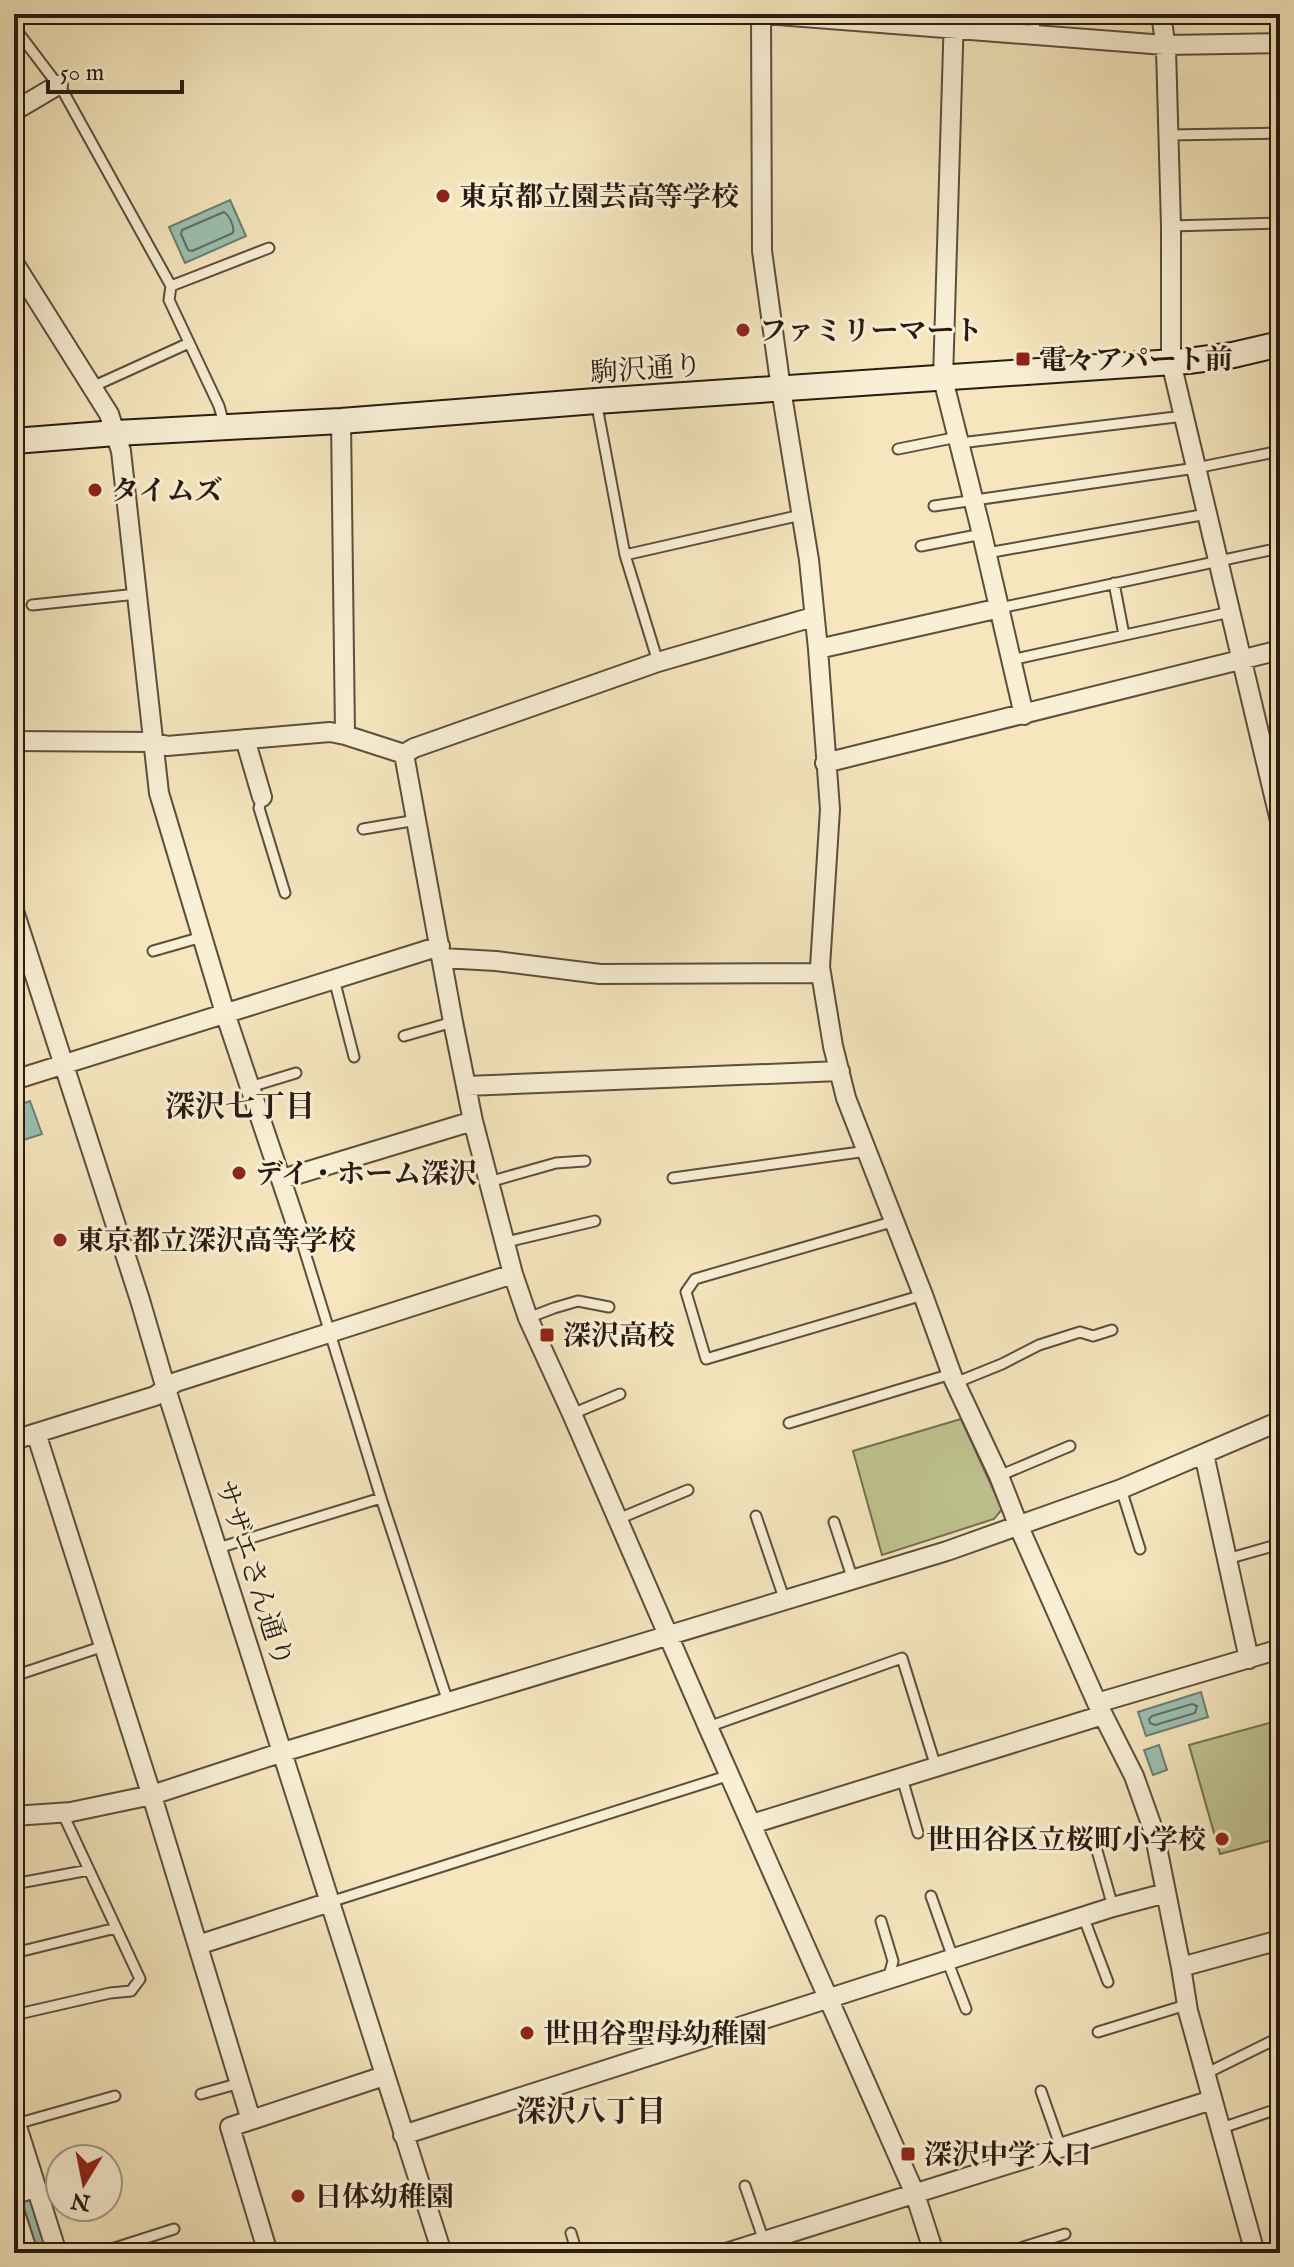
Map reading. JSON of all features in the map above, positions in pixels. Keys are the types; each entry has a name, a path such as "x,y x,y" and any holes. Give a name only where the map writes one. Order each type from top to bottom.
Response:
{"main road":[{"name":"駒沢通り","path":"14,441 1171,362 1233,355 1280,344"}],"street":[{"path":"1255,2253 1186,2005 1154,1832 1134,1776 1100,1709 953,1378 846,1098 833,1046 821,973 830,809 818,649 809,560 762,251 763,14 953,22 1034,34 1165,45 1280,43"},
{"path":"1161,14 1169,135 1171,362 1280,821"},
{"path":"953,22 943,379 1024,715"},
{"path":"14,111 58,85"},
{"path":"14,263 109,414 116,433 121,451 159,793 225,1013 299,1233"},
{"path":"341,421 345,735"},
{"path":"818,649 1000,608"},
{"path":"14,741 153,742 167,746 330,732 404,754 658,662 813,617"},
{"path":"825,763 1280,650"},
{"path":"245,739 262,797"},
{"path":"404,754 473,1121 513,1274 528,1318 915,2194 934,2253"},
{"name":"サザエさん通り","path":"14,911 442,2253"},
{"path":"14,1080 334,979 441,952 600,974 821,973"},
{"path":"467,1086 840,1071"},
{"path":"282,1179 473,1121"},
{"path":"14,1440 155,1396 176,1382 513,1274"},
{"path":"14,1816 62,1812 152,1795 283,1752 853,1580 1019,1527 1121,1489 1280,1421"},
{"path":"36,1433 152,1795 251,2120"},
{"path":"1204,1454 1249,1659"},
{"path":"752,1824 936,1767 1280,1649"},
{"path":"403,2135 1083,1916 1166,1893"},
{"path":"198,1945 330,1902"},
{"path":"1181,1967 1280,1940"},
{"path":"268,2253 230,2127 384,2076"},
{"path":"726,2253 1212,2100"},
{"path":"15,2120 57,2253"},
{"path":"28,2253 14,2200 36,2187"}],"lane":[{"path":"1034,34 1035,14"},
{"path":"14,27 58,85 86,131 171,286 169,300 219,406 225,427"},
{"path":"1169,135 1280,133"},
{"path":"1171,226 1280,223"},
{"path":"171,286 269,248"},
{"path":"92,387 189,343"},
{"path":"596,401 625,555 658,662"},
{"path":"898,449 1184,416"},
{"path":"934,506 1196,468 1280,451"},
{"path":"987,553 1207,514"},
{"path":"625,555 801,515"},
{"path":"921,546 982,534"},
{"path":"1000,608 1280,548"},
{"path":"1114,583 1124,635"},
{"path":"32,605 137,594"},
{"path":"1011,660 1230,612"},
{"path":"262,797 259,808 285,893"},
{"path":"363,829 417,820"},
{"path":"153,951 202,937"},
{"path":"334,979 354,1057"},
{"path":"404,1036 453,1022"},
{"path":"250,1087 296,1073"},
{"path":"673,1178 867,1151"},
{"path":"489,1182 556,1163 585,1161"},
{"path":"506,1242 595,1221"},
{"path":"895,1221 695,1279 686,1292 706,1359 923,1295"},
{"path":"299,1233 448,1702"},
{"path":"528,1318 578,1301 609,1307"},
{"path":"789,1423 1002,1364 1039,1345 1066,1336 1080,1332 1093,1336 1112,1330"},
{"path":"572,1414 620,1394"},
{"path":"999,1476 1070,1446"},
{"path":"1121,1489 1140,1549"},
{"path":"618,1519 688,1490"},
{"path":"218,1548 381,1498"},
{"path":"756,1516 785,1601"},
{"path":"834,1522 853,1580"},
{"path":"1227,1559 1280,1544"},
{"path":"14,1676 104,1646"},
{"path":"708,1727 902,1658 936,1767"},
{"path":"330,1902 730,1775"},
{"path":"902,1778 918,1833"},
{"path":"14,2015 131,1991 140,1979 62,1812"},
{"path":"1092,1833 1113,1907"},
{"path":"14,1884 89,1870"},
{"path":"931,1896 966,2009"},
{"path":"1083,1916 1108,1982"},
{"path":"881,1921 893,1961 888,1979"},
{"path":"14,1953 116,1928"},
{"path":"1098,2032 1186,2005"},
{"path":"1205,2074 1276,2039"},
{"path":"201,2094 240,2083"},
{"path":"1041,2091 1061,2148"},
{"path":"15,2120 115,2096"},
{"path":"1219,2129 1280,2108"},
{"path":"745,2186 764,2241"},
{"path":"99,2253 174,2229"},
{"path":"571,2233 577,2253"},
{"path":"1004,2253 1065,2234"},
{"path":"133,2242 136,2253"}],"green space":[{"path":"961,1419 1002,1509 994,1519 882,1555 853,1451"},
{"path":"1280,1720 1280,1838 1220,1854 1189,1745"},
{"path":"14,2143 49,2253 33,2253 14,2192"}],"water":[{"path":"230,200 246,236 185,263 169,227"},
{"path":"30,1101 42,1134 14,1143 14,1107"},
{"path":"1201,1692 1208,1717 1146,1736 1138,1712"},
{"path":"1159,1745 1167,1770 1153,1775 1144,1750"}],"waterway":[{"path":"14,2170 41,2253"}],"place":[{"name":"東京都立園芸高等学校","path":"443,196"},
{"name":"ファミリーマート","path":"743,330"},
{"name":"電々アパート前","path":"1023,359"},
{"name":"タイムズ","path":"95,490"},
{"name":"デイ・ホーム深沢","path":"239,1173"},
{"name":"東京都立深沢高等学校","path":"60,1240"},
{"name":"深沢高校","path":"547,1335"},
{"name":"世田谷区立桜町小学校","path":"1222,1839"},
{"name":"世田谷聖母幼稚園","path":"527,2033"},
{"name":"深沢中学入口","path":"908,2154"},
{"name":"日体幼稚園","path":"298,2196"}],"district":[{"name":"深沢七丁目","path":"240,1106"},
{"name":"深沢八丁目","path":"591,2111"}]}
